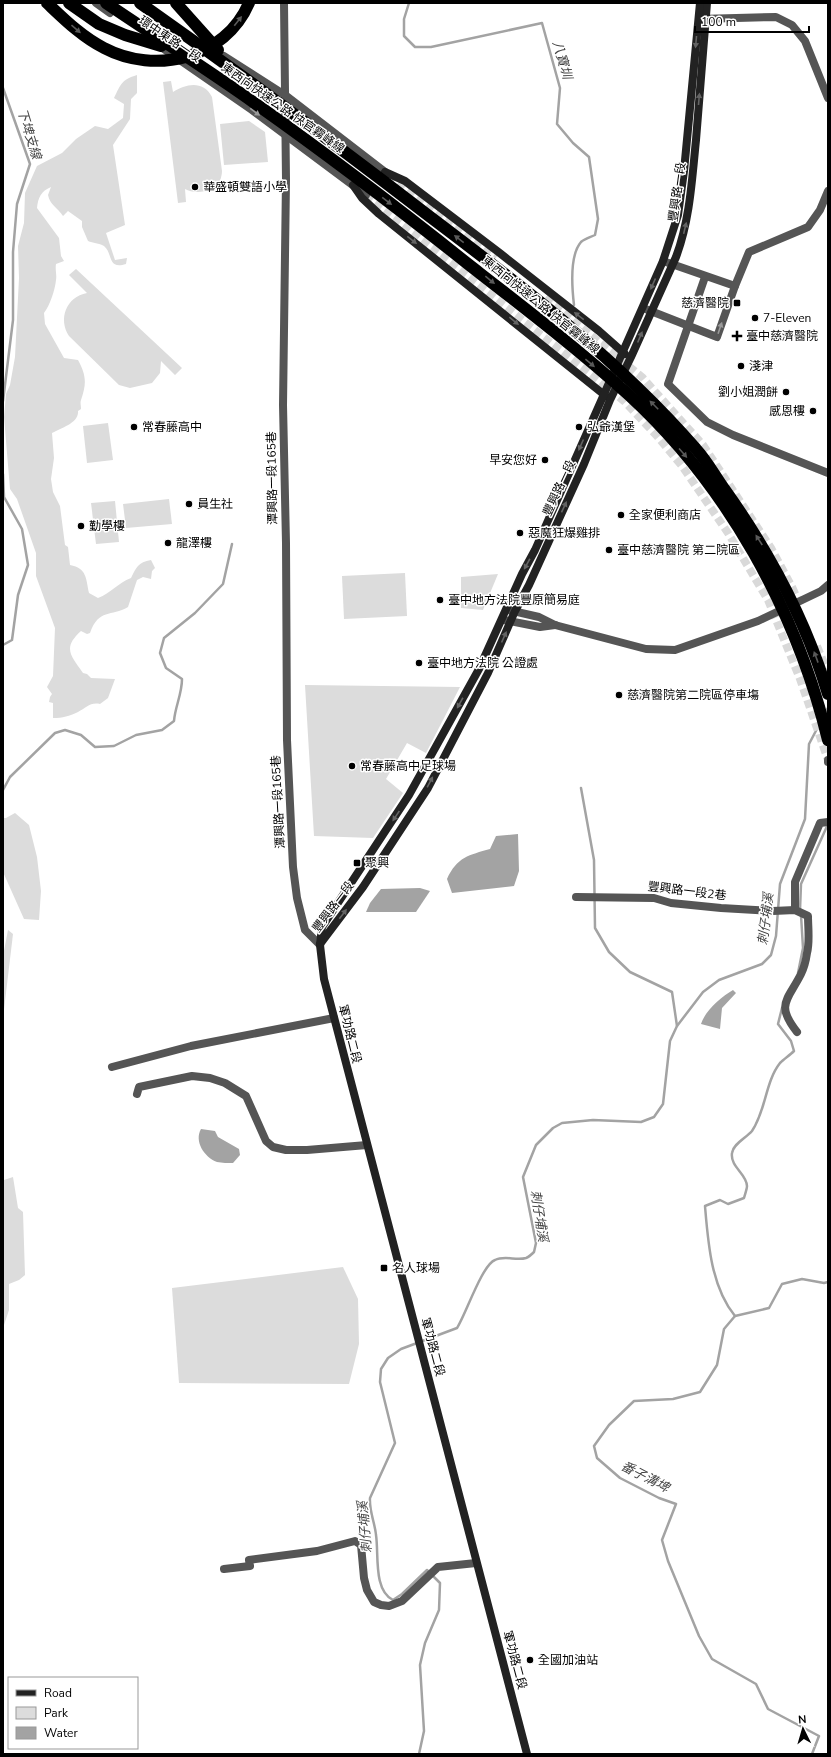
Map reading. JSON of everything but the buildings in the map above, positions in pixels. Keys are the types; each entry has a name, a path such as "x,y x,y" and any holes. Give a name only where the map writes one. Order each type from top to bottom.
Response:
{"highway":[{"path":"47,3 86,38 125,57 146,61 170,60 201,52 224,37 238,22 249,3"},
{"path":"69,3 99,24 125,35 172,49"},
{"name":"東西向快速公路 快官霧峰線","path":"106,3 172,49 255,103 416,222 585,358 646,412 689,460 757,556 797,642 823,719 828,740"},
{"name":"東西向快速公路 快官霧峰線","path":"140,3 236,70 500,270 598,352 671,421 698,451 766,551 808,637 828,694"},
{"path":"176,3 236,70"}],"street":[{"name":"環中東路一段","path":"96,3 252,110 366,195"},
{"name":"環中東路一段","path":"147,3 230,60 285,95 386,172 405,181 598,331 622,352"},
{"name":"潭興路一段165巷","path":"284,3 286,196 283,405 286,543 287,740 293,867 297,898 304,930 320,945"},
{"name":"豐興路一段","path":"320,945 363,887 428,788 488,673 515,611 530,584 584,464 610,400 631,357 682,241 688,216 693,173 702,20 700,3"},
{"name":"豐興路一段","path":"320,945 322,927 409,795 479,669 535,550 663,261 678,215 702,20 707,3"},
{"path":"702,20 776,17 792,25 805,41 828,98"},
{"path":"353,185 362,198 379,214 610,400"},
{"path":"642,308 717,337 749,252 808,227 820,210 828,191"},
{"path":"663,261 705,277 735,286"},
{"path":"705,277 668,384 707,422 828,473"},
{"path":"622,352 631,357"},
{"path":"506,609 539,617 555,624 646,649 675,650 758,621 820,591 828,585"},
{"path":"501,620 540,627 555,624"},
{"path":"797,1032 789,1022 785,1011 786,999 801,974 808,952 808,916 795,910 796,882 803,861 820,823 828,822"},
{"name":"豐興路一段2巷","path":"576,897 654,898 671,903 773,911 795,910"},
{"name":"軍功路二段","path":"320,945 324,979 527,1754"},
{"path":"112,1067 191,1046 334,1018"},
{"path":"137,1094 139,1087 147,1084 192,1076 210,1078 225,1082 246,1096 266,1141 273,1147 286,1150 307,1150 367,1145"},
{"path":"224,1569 250,1566 248,1560 317,1551 355,1540 361,1545 364,1578 367,1590 374,1602 389,1606 402,1601 438,1567 476,1564"}],"green space":[{"path":"137,75 137,93 131,99 130,119 113,145 125,225 106,233 115,260 127,258 126,264 116,265 111,260 107,249 104,246 88,241 82,227 82,221 68,211 63,216 52,204 49,198 48,195 51,187 41,195 37,208 59,238 61,256 64,261 56,264 56,278 53,293 44,313 45,324 64,358 78,360 83,370 85,379 81,409 78,411 76,419 69,425 52,433 54,458 51,479 53,492 60,506 65,545 68,547 70,565 76,566 83,571 89,593 98,598 131,578 136,568 143,562 151,560 155,568 152,571 151,579 143,577 137,580 128,607 101,616 90,633 87,634 81,631 75,637 70,647 72,657 83,673 87,674 91,678 115,679 108,698 100,704 91,705 72,715 53,718 53,703 49,702 52,694 47,687 53,676 55,628 36,576 36,553 17,499 10,489 4,417 6,394 10,385 15,357 19,278 18,246 24,223 25,193 37,166 62,153 76,139 95,126 108,129 123,118 124,104 114,98 122,83"},
{"path":"171,81 173,92 183,87 194,85 204,88 212,97 222,171 220,181 214,188 199,192 185,189 186,202 178,203 163,82"},
{"path":"249,121 265,132 268,162 224,165 220,124"},
{"path":"76,269 182,368 175,375 161,361 160,373 152,383 130,388 119,385 69,336 64,323 66,310 74,299 87,293 69,275"},
{"path":"108,423 113,460 87,463 83,426"},
{"path":"169,499 172,524 126,528 123,504"},
{"path":"115,501 119,542 96,544 91,503"},
{"path":"405,573 407,616 344,619 342,576"},
{"path":"498,574 483,610 461,608 461,577"},
{"name":"常春藤高中足球場","path":"305,685 460,687 426,753 407,743 386,779 403,793 373,838 314,836"},
{"path":"15,813 29,825 37,857 41,891 39,920 24,919 3,872 3,818"},
{"path":"8,930 13,934 3,1018 3,956"},
{"path":"13,1177 18,1208 23,1212 25,1275 19,1280 9,1284 9,1310 3,1328 3,1184 4,1180"},
{"path":"343,1267 358,1299 359,1344 349,1384 179,1383 172,1288"}],"water":[{"path":"518,834 519,871 514,886 452,893 447,879 459,861 470,855 490,849 496,836"},
{"path":"420,888 430,891 416,912 366,912 370,903 381,889"},
{"path":"733,990 736,993 722,1008 720,1029 701,1024 706,1014 714,1005"},
{"path":"201,1129 215,1131 218,1137 239,1149 240,1155 233,1163 217,1162 212,1160 204,1153 200,1143 199,1134"}],"waterway":[{"name":"八寶圳","path":"409,3 404,19 404,36 415,47 431,47 542,23 560,88 557,124 573,143 589,157 598,219 595,235 581,242 575,255 572,272 574,305"},
{"name":"下埤支線","path":"3,88 30,164 17,204 13,252 13,320 3,401"},
{"name":"下埤支線","path":"3,474 4,497 22,529 28,565 18,595 12,640 3,645"},
{"path":"3,790 10,777 55,733 65,730 81,735 95,747 114,746 136,735 162,730 174,721 182,679 166,668 160,653 164,638 195,613 223,584 232,544"},
{"name":"刺仔埔溪","path":"825,713 828,708"},
{"name":"刺仔埔溪","path":"419,1754 424,1731 420,1665 425,1643 439,1610 440,1583 427,1570 402,1594 393,1600 382,1588 378,1571 377,1543 370,1508 370,1498 395,1443 380,1382 381,1369 388,1358 401,1349 457,1328 485,1271 495,1260 507,1258 522,1259 534,1252 536,1243 523,1177 536,1145 553,1128 562,1123 593,1120 641,1122 654,1117 663,1104 670,1041 677,1026 703,992 719,980 762,964 771,955 776,936 780,884 805,819 809,744 819,725"},
{"path":"581,788 594,860 595,928 609,952 630,972 672,992 677,1026"},
{"path":"800,910 801,884 828,824"},
{"path":"798,973 803,948 801,915"},
{"path":"735,1316 721,1292 712,1264 705,1206 720,1200 728,1204 744,1198 747,1187 746,1182 732,1158 732,1153 735,1147 752,1131 757,1123 775,1071 780,1063 794,1051 791,1041 778,1024 782,1008"},
{"name":"番子溝埤","path":"812,1754 819,1736 768,1709 756,1684 712,1659 699,1636 668,1561 662,1540 676,1504 659,1498 620,1478 597,1458 594,1446 609,1425 634,1401 673,1399 700,1392 717,1365 724,1329 735,1316 769,1308 782,1284 802,1279 824,1283 828,1282"}],"tunnel":[{"path":"389,175 495,259"},
{"path":"366,195 624,401 657,436 682,466 728,533 768,600 800,679 828,760"},
{"path":"545,298 642,377 703,445 771,548 801,607"},
{"path":"817,646 828,673"}],"place":[{"name":"華盛頓雙語小學","path":"195,187"},
{"name":"慈濟醫院","path":"737,303"},
{"name":"7-Eleven","path":"755,318"},
{"name":"臺中慈濟醫院","path":"737,336"},
{"name":"淺津","path":"741,366"},
{"name":"劉小姐潤餅","path":"786,392"},
{"name":"感恩樓","path":"813,411"},
{"name":"常春藤高中","path":"134,427"},
{"name":"弘爺漢堡","path":"579,427"},
{"name":"早安您好","path":"545,460"},
{"name":"員生社","path":"189,504"},
{"name":"全家便利商店","path":"621,515"},
{"name":"勤學樓","path":"81,526"},
{"name":"惡魔狂爆雞排","path":"520,533"},
{"name":"龍澤樓","path":"168,543"},
{"name":"臺中慈濟醫院 第二院區","path":"609,550"},
{"name":"臺中地方法院豐原簡易庭","path":"440,600"},
{"name":"臺中地方法院 公證處","path":"419,663"},
{"name":"慈濟醫院第二院區停車塲","path":"619,695"},
{"name":"常春藤高中足球場","path":"352,766"},
{"name":"聚興","path":"357,863"},
{"name":"名人球場","path":"384,1268"},
{"name":"全國加油站","path":"530,1660"}]}
